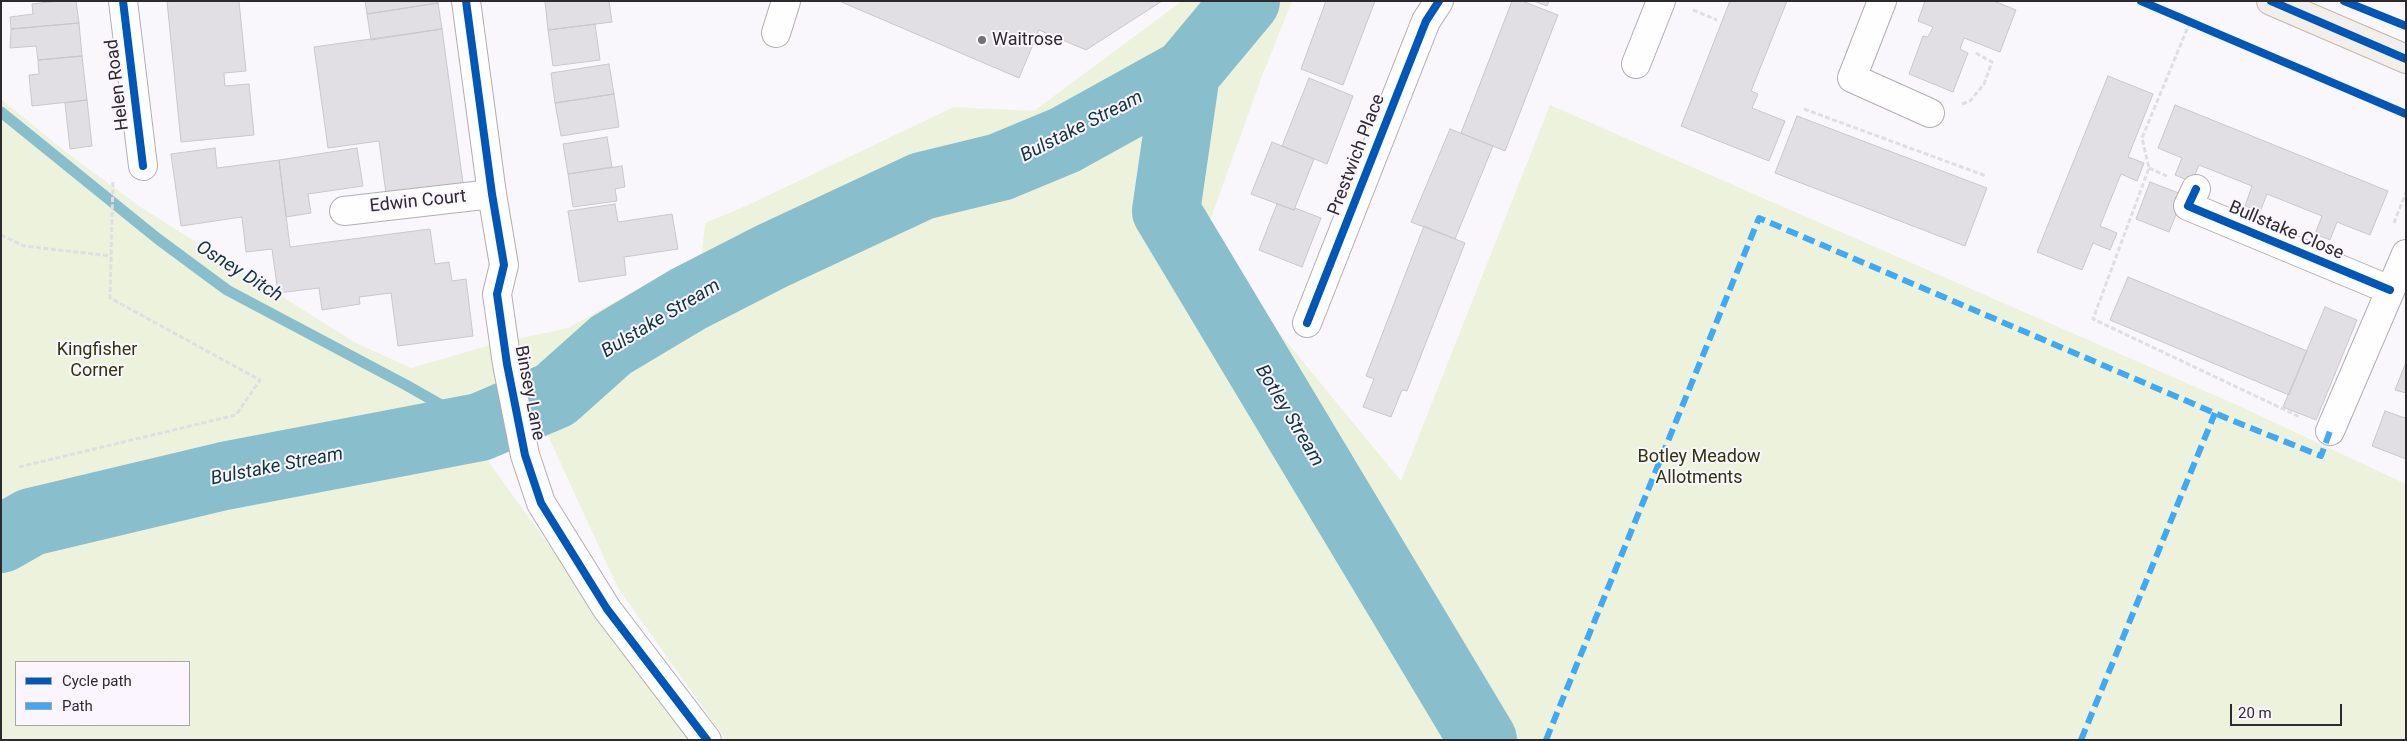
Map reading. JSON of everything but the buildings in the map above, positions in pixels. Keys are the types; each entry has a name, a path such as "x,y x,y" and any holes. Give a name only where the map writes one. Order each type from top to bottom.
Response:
{"main road":[{"path":"2271,1 2406,59"}],"street":[{"name":"Helen Road","path":"123,1 143,166"},
{"name":"Binsey Lane","path":"466,1 492,194 504,265 497,294 507,364 525,455 541,503 607,609 707,740"},
{"path":"776,33 786,1"},
{"name":"Prestwich Place","path":"1307,323 1426,21 1439,1"},
{"path":"1636,64 1661,1"},
{"path":"1882,1 1852,78 1930,113"},
{"name":"Bullstake Close","path":"2196,189 2188,206 2390,290"},
{"name":"Edwin Court","path":"344,210 492,194"},
{"path":"2330,431 2406,254"}],"path":[{"path":"2182,18 2199,25"},
{"path":"2190,22 2142,138 2149,168 2093,318 2330,431"},
{"path":"1930,113 1970,101 1984,84 1992,62 1974,52"},
{"path":"1804,109 1986,176"},
{"path":"20,467 236,415 260,380 110,298 113,178"},
{"path":"1,235 24,246 111,256"}],"green space":[{"path":"1182,1 1292,1 1261,79 1203,240 1401,481 1550,105 2237,405 2406,484 2406,740 726,740 618,588 544,427 488,461 690,740 1,740 1,99 66,152 139,206 354,342 411,368 494,344 568,328 702,253 705,223 746,206 954,107 1034,111"}],"waterway":[{"name":"Bulstake Stream","path":"1,539 31,522 224,476 480,427 555,395 611,345 688,299 772,256 922,186 1000,167 1065,140 1186,73 1246,1"},
{"name":"Botley Stream","path":"1186,73 1166,211 1483,740"},
{"name":"Osney Ditch","path":"1,112 158,239 227,290 406,385 480,427"}],"marked path":[{"path":"1546,740 1759,218 2231,420 2321,456 2330,431"},
{"path":"2081,740 2215,413"}],"cycle path":[{"path":"123,1 143,166"},
{"path":"466,1 492,194 504,265 497,294 507,364 525,455 541,503 607,609 707,740"},
{"path":"1307,323 1426,21 1439,1"},
{"path":"2141,1 2406,114"},
{"path":"2271,1 2406,59"},
{"path":"2344,1 2406,26"},
{"path":"2196,189 2188,206 2390,290"}],"place":[{"name":"Waitrose","path":"982,40"}],"park label":[{"name":"Kingfisher Corner","path":"97,360"},
{"name":"Botley Meadow Allotments","path":"1699,467"}]}
